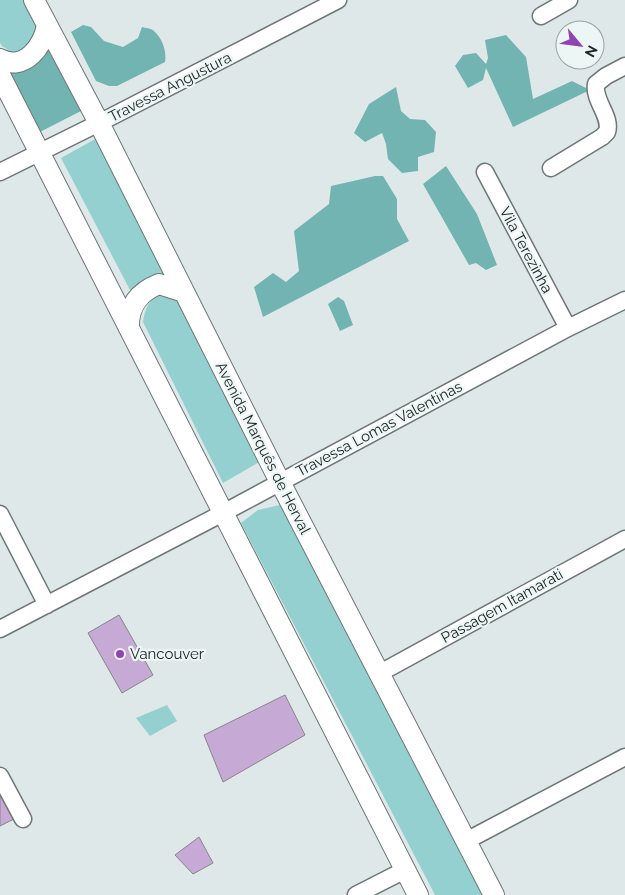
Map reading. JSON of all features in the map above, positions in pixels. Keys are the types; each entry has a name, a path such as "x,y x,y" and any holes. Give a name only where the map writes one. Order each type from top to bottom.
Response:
{"main road":[{"name":"Avenida Marquês de Herval","path":"34,0 99,123 280,482 494,895"},
{"path":"0,59 12,62 28,57 42,43 47,25"},
{"path":"0,75 418,895"},
{"path":"129,328 130,312 134,303 148,288 159,284 184,292"}],"street":[{"name":"Travessa Angustura","path":"0,172 338,0"},
{"path":"542,16 569,0"},
{"path":"551,168 602,137 607,132 608,123 595,93 596,84 606,76 625,66"},
{"name":"Vila Terezinha","path":"485,172 568,328"},
{"name":"Travessa Lomas Valentinas","path":"0,629 223,513 568,328 625,300"},
{"path":"0,514 47,605"},
{"name":"Passagem Itamarati","path":"380,673 625,539"},
{"path":"466,841 625,757"},
{"path":"0,776 23,819"},
{"path":"356,895 405,870"}],"shaded area":[{"path":"0,0 26,0 38,29 31,50 13,53 0,43"},
{"path":"83,25 91,27 104,41 123,47 138,38 142,27 151,29 157,34 163,45 165,62 117,86 109,86 96,81 71,32"},
{"path":"48,35 81,111 38,133 3,63"},
{"path":"506,35 526,57 533,99 572,81 590,90 513,127 486,68 483,80 468,88 455,66 463,55 476,53 486,64 488,58 485,40"},
{"path":"396,87 401,111 410,119 425,120 436,132 434,152 418,157 418,171 402,173 388,159 382,133 365,142 354,133 369,104"},
{"path":"97,138 167,275 131,292 61,158"},
{"path":"446,166 477,214 497,265 486,270 476,263 469,265 423,184"},
{"path":"375,176 383,176 397,199 397,219 409,241 263,317 254,287 273,273 286,282 299,271 294,231 329,204 331,186"},
{"path":"168,293 175,297 263,460 223,483 143,322 147,306 157,297"},
{"path":"338,297 344,301 353,325 340,331 328,304"},
{"path":"284,504 484,895 435,895 241,523 258,510"},
{"path":"167,705 177,721 150,736 136,718"}],"building":[{"name":"Vancouver","path":"119,615 153,675 122,693 88,633"},
{"path":"285,695 305,735 223,782 204,735"},
{"path":"0,795 16,818 0,826"},
{"path":"199,837 213,863 193,874 175,855"}],"place":[{"name":"Vancouver","path":"120,654"}]}
